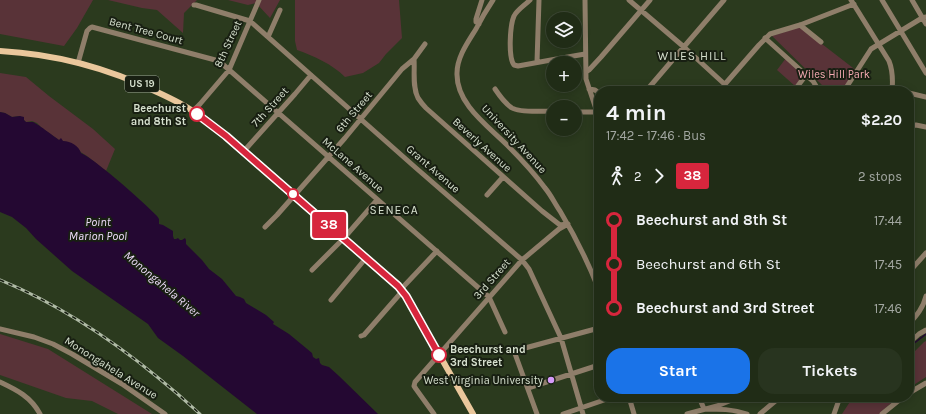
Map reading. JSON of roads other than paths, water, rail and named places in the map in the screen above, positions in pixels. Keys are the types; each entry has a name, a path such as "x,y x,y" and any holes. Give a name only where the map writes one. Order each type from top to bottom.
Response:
{"main road":[{"name":"US 19","path":"0,51 43,55 78,63 134,81 193,111 226,136 402,290 473,414"}],"street":[{"name":"8th Street","path":"193,111 229,70 259,0"},
{"path":"479,24 476,22 476,19 482,0"},
{"name":"University Avenue","path":"493,0 463,51 459,61 457,72 458,83 462,95 474,113 522,160 546,189 568,224 594,279"},
{"path":"530,0 513,19 510,37 510,57 514,65 518,66 585,54"},
{"path":"537,62 539,0"},
{"path":"585,0 586,79 594,103"},
{"path":"629,0 725,84 770,34 800,25 852,2 889,61 892,68 892,86"},
{"path":"586,72 590,70 650,0"},
{"path":"650,86 724,0"},
{"path":"882,0 926,73"},
{"path":"912,0 924,17 926,24"},
{"name":"Grant Avenue","path":"194,5 250,21 522,260 528,269 561,338 583,414"},
{"path":"268,37 280,10"},
{"path":"847,86 872,49 924,17"},
{"path":"800,25 821,42"},
{"name":"Bent Tree Court","path":"78,63 87,31 92,27 219,61 229,70"},
{"path":"765,38 806,75 816,86"},
{"name":"6th Street","path":"265,227 345,138 402,69 414,58 425,44"},
{"name":"Beverly Avenue","path":"414,58 416,93 418,99 426,108 560,225 568,224"},
{"name":"McLane Avenue","path":"229,70 489,297 505,332"},
{"name":"7th Street","path":"244,151 311,75"},
{"path":"798,86 806,75"},
{"path":"495,89 498,94 513,108 546,112"},
{"path":"589,89 594,90"},
{"path":"914,94 926,97"},
{"path":"582,112 594,112"},
{"path":"914,125 926,127"},
{"path":"486,195 503,176"},
{"path":"312,270 344,238 377,200"},
{"name":"3rd Street","path":"434,414 414,386 415,382 522,260 559,229 568,224"},
{"path":"361,336 364,335 399,295 404,286 437,251"},
{"path":"914,266 926,253"},
{"path":"331,300 366,258"},
{"path":"914,318 924,304 926,296"},
{"name":"Monongahela Avenue","path":"0,329 34,337 53,344 122,384 164,414"},
{"path":"537,414 514,351 594,329"},
{"path":"914,338 926,330"},
{"path":"528,388 594,367"},
{"path":"0,382 26,397 35,406 40,414"},
{"path":"914,390 926,383"},
{"path":"563,414 599,402"},
{"path":"630,402 634,414"},
{"path":"701,402 704,409"},
{"path":"687,414 727,402"},
{"path":"760,414 774,402"},
{"path":"834,414 838,402"},
{"path":"882,414 897,402"},
{"path":"704,409 724,409 740,411 747,414"}],"water":[{"name":"Point Marion Pool","path":"0,112 12,117 24,117 26,122 33,122 59,140 61,138 63,141 77,146 81,153 109,173 146,205 157,216 159,219 159,224 173,231 174,239 178,238 182,240 185,238 186,244 209,269 222,279 236,296 244,299 246,303 266,315 274,322 273,324 289,334 312,353 313,357 316,359 319,358 322,365 329,367 378,414 257,414 158,338 148,324 72,271 36,239 26,228 12,217 0,212"}],"waterway":[{"path":"914,343 926,334"}],"railway":[{"path":"0,280 21,289 82,322 120,348 156,376 200,414"}],"place":[{"name":"Beechurst and 8th St","path":"197,114"},
{"name":"Beechurst and 3rd Street","path":"439,355"},
{"name":"West Virginia University","path":"551,380"}],"district":[{"name":"WILES HILL","path":"692,56"},
{"name":"SENECA","path":"394,210"}],"park label":[{"name":"Wiles Hill Park","path":"834,74"}],"water label":[{"name":"Monongahela River","path":"162,284"}]}
